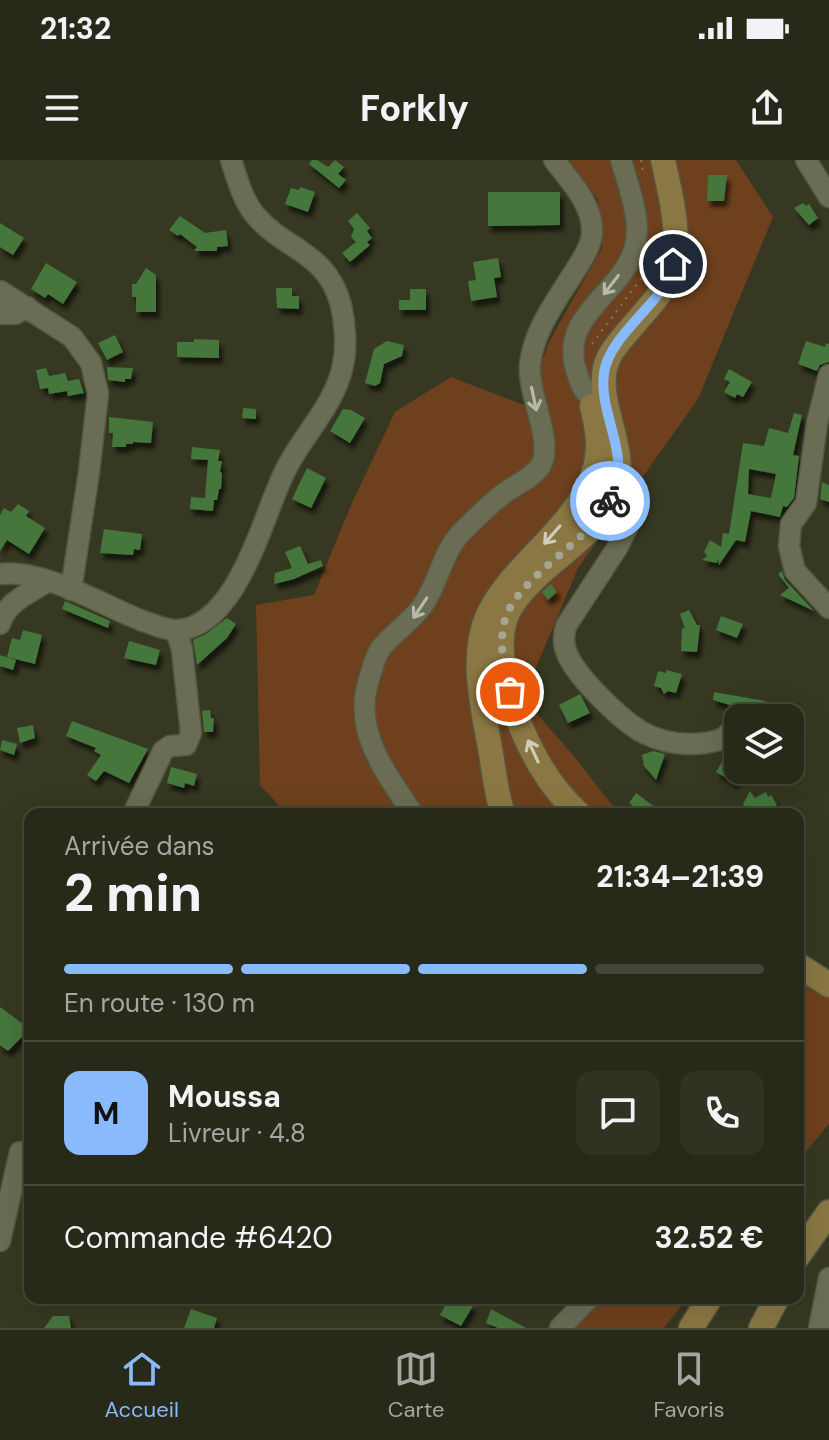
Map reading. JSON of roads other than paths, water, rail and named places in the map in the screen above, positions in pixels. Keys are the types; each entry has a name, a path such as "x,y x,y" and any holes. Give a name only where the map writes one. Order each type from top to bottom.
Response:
{"main road":[{"path":"502,808 480,681 480,649 487,618 499,595 574,509 587,487 598,450 590,396 590,367 597,347 640,296 659,265 663,245 662,219 648,160"},
{"path":"573,808 539,764 515,711 505,672 504,622 511,606 586,533 615,492 618,451 604,376 608,356 666,285 673,264 676,243 663,160"},
{"path":"804,968 827,979"},
{"path":"804,1247 829,1212"},
{"path":"691,1328 706,1304"},
{"path":"761,1328 774,1304"}],"street":[{"path":"0,574 24,574 176,631 196,625 217,609 239,583 285,470 338,384 344,364 344,335 341,306 331,279 318,263 255,215 231,160"},
{"path":"409,808 381,765 366,732 363,695 378,652 425,603 445,552 463,530 500,496 538,469 544,458 545,445 531,390 530,364 542,323 586,254 592,234 589,214 580,194 554,160"},
{"path":"590,396 582,390 571,354 574,338 581,322 629,260 637,235 621,160"},
{"path":"806,160 828,191"},
{"path":"0,291 72,337 91,363 98,394 71,590"},
{"path":"0,314 15,314 27,307"},
{"path":"829,375 817,423 806,503 791,524 789,546 795,571 829,608"},
{"path":"598,450 609,475 617,481 635,512 617,548 566,626 563,636 568,655 579,673 623,719 641,731 679,745 724,738"},
{"path":"0,624 16,600 47,582"},
{"path":"136,808 163,751 170,746 186,745 191,733 182,649 176,631"},
{"path":"0,1241 17,1150"},
{"path":"819,1328 829,1278"},
{"path":"560,1328 583,1304"}]}
